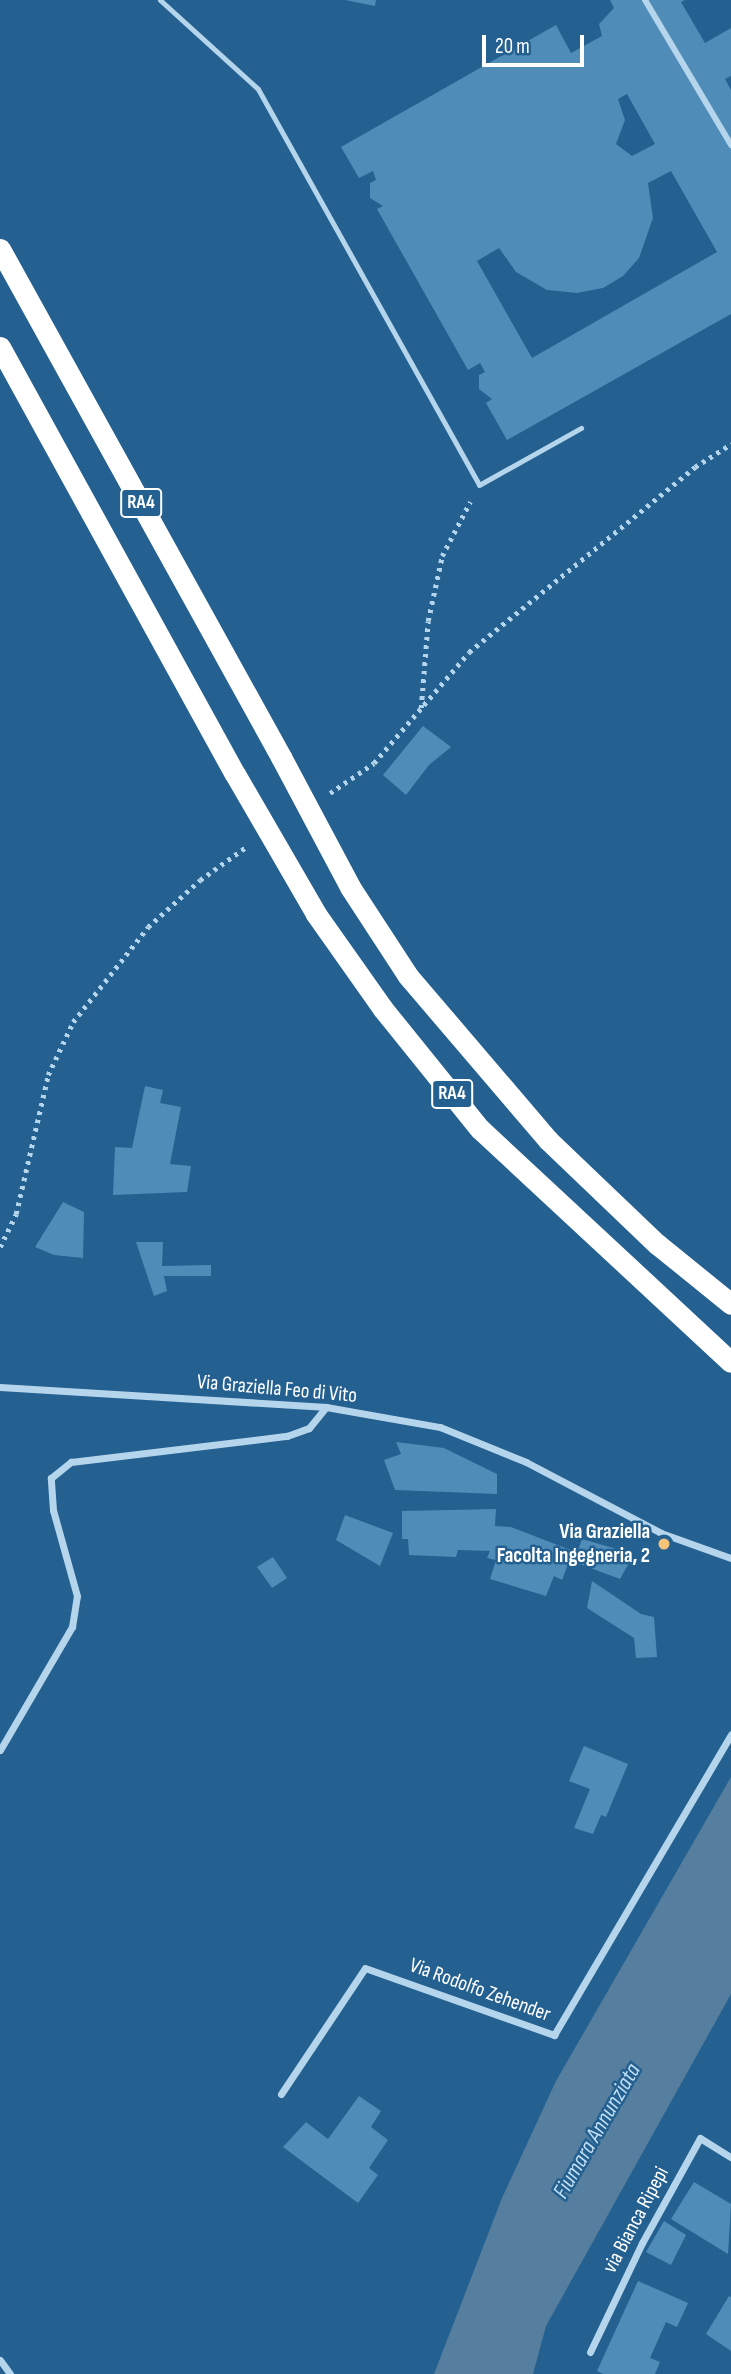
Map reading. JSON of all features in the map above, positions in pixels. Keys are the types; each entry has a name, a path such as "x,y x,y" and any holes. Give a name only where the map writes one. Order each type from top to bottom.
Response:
{"highway":[{"name":"RA4","path":"0,249 350,887 408,976 548,1140 657,1244 731,1304"},
{"name":"RA4","path":"0,347 235,774 316,914 383,1009 480,1129 731,1362"}],"street":[{"path":"645,0 731,145"},
{"name":"Via Graziella Feo di Vito","path":"0,1387 326,1407 440,1427 526,1462 661,1533 731,1558"},
{"path":"0,1750 72,1627 77,1596 52,1510 51,1478 71,1462 287,1436 309,1428 326,1407"},
{"name":"Via Rodolfo Zehender","path":"281,2094 365,1968 554,2035 731,1734"},
{"name":"via Bianca Ripepi","path":"590,2352 642,2243 700,2138 731,2157"},
{"path":"0,2360 10,2374"}],"lane":[{"path":"160,0 258,89 479,485 581,428"}],"path":[{"path":"421,709 428,621 442,556 479,485"}],"water":[{"name":"Fiumara Annunziata","path":"731,1777 731,1994 546,2326 533,2374 434,2374 502,2198 556,2081"}],"building":[{"path":"345,0 376,0 375,6"},
{"path":"610,0 685,0 681,2 705,43 731,28 731,76 725,79 731,90 731,314 507,440 486,403 492,399 479,389 479,375 485,372 480,363 468,370 377,209 383,206 370,198 370,183 376,180 373,171 359,178 341,147 556,25 571,53 602,36 599,24 614,8","holes":["627,94 655,144 632,156 616,144 625,120 618,99","671,171 717,252 532,358 477,261 499,248 516,272 547,290 577,293 603,288 623,276 639,258 653,218 648,183"]},
{"path":"423,726 451,747 429,765 406,795 383,775"},
{"path":"145,1086 163,1090 160,1103 181,1107 170,1164 191,1166 187,1192 113,1195 115,1147 132,1148"},
{"path":"63,1202 84,1212 83,1258 54,1255 35,1247"},
{"path":"136,1242 163,1242 162,1266 211,1265 211,1276 164,1276 167,1291 154,1296"},
{"path":"396,1442 444,1448 497,1474 497,1494 395,1490 384,1460 401,1454"},
{"path":"496,1509 495,1526 511,1527 573,1551 562,1580 554,1576 546,1596 490,1579 496,1560 487,1558 490,1551 458,1550 456,1557 409,1555 408,1539 402,1539 402,1511"},
{"path":"345,1515 393,1533 380,1566 336,1540"},
{"path":"582,1539 634,1554 620,1579 574,1562"},
{"path":"273,1557 287,1578 272,1588 257,1567"},
{"path":"592,1581 641,1614 654,1617 657,1657 636,1658 634,1638 587,1608"},
{"path":"584,1746 628,1764 606,1817 601,1815 593,1834 574,1828 590,1789 569,1781"},
{"path":"359,2096 381,2111 371,2127 388,2140 369,2168 378,2175 358,2203 283,2147 306,2122 328,2139"},
{"path":"694,2182 731,2204 728,2254 671,2219"},
{"path":"664,2221 686,2235 671,2265 646,2252"},
{"path":"638,2281 688,2303 677,2327 666,2322 650,2358 660,2362 655,2374 603,2374 597,2371"},
{"path":"729,2296 731,2297 731,2351 706,2334"}],"place":[{"name":"Via Graziella Facolta Ingegneria, 2","path":"664,1544"}]}
